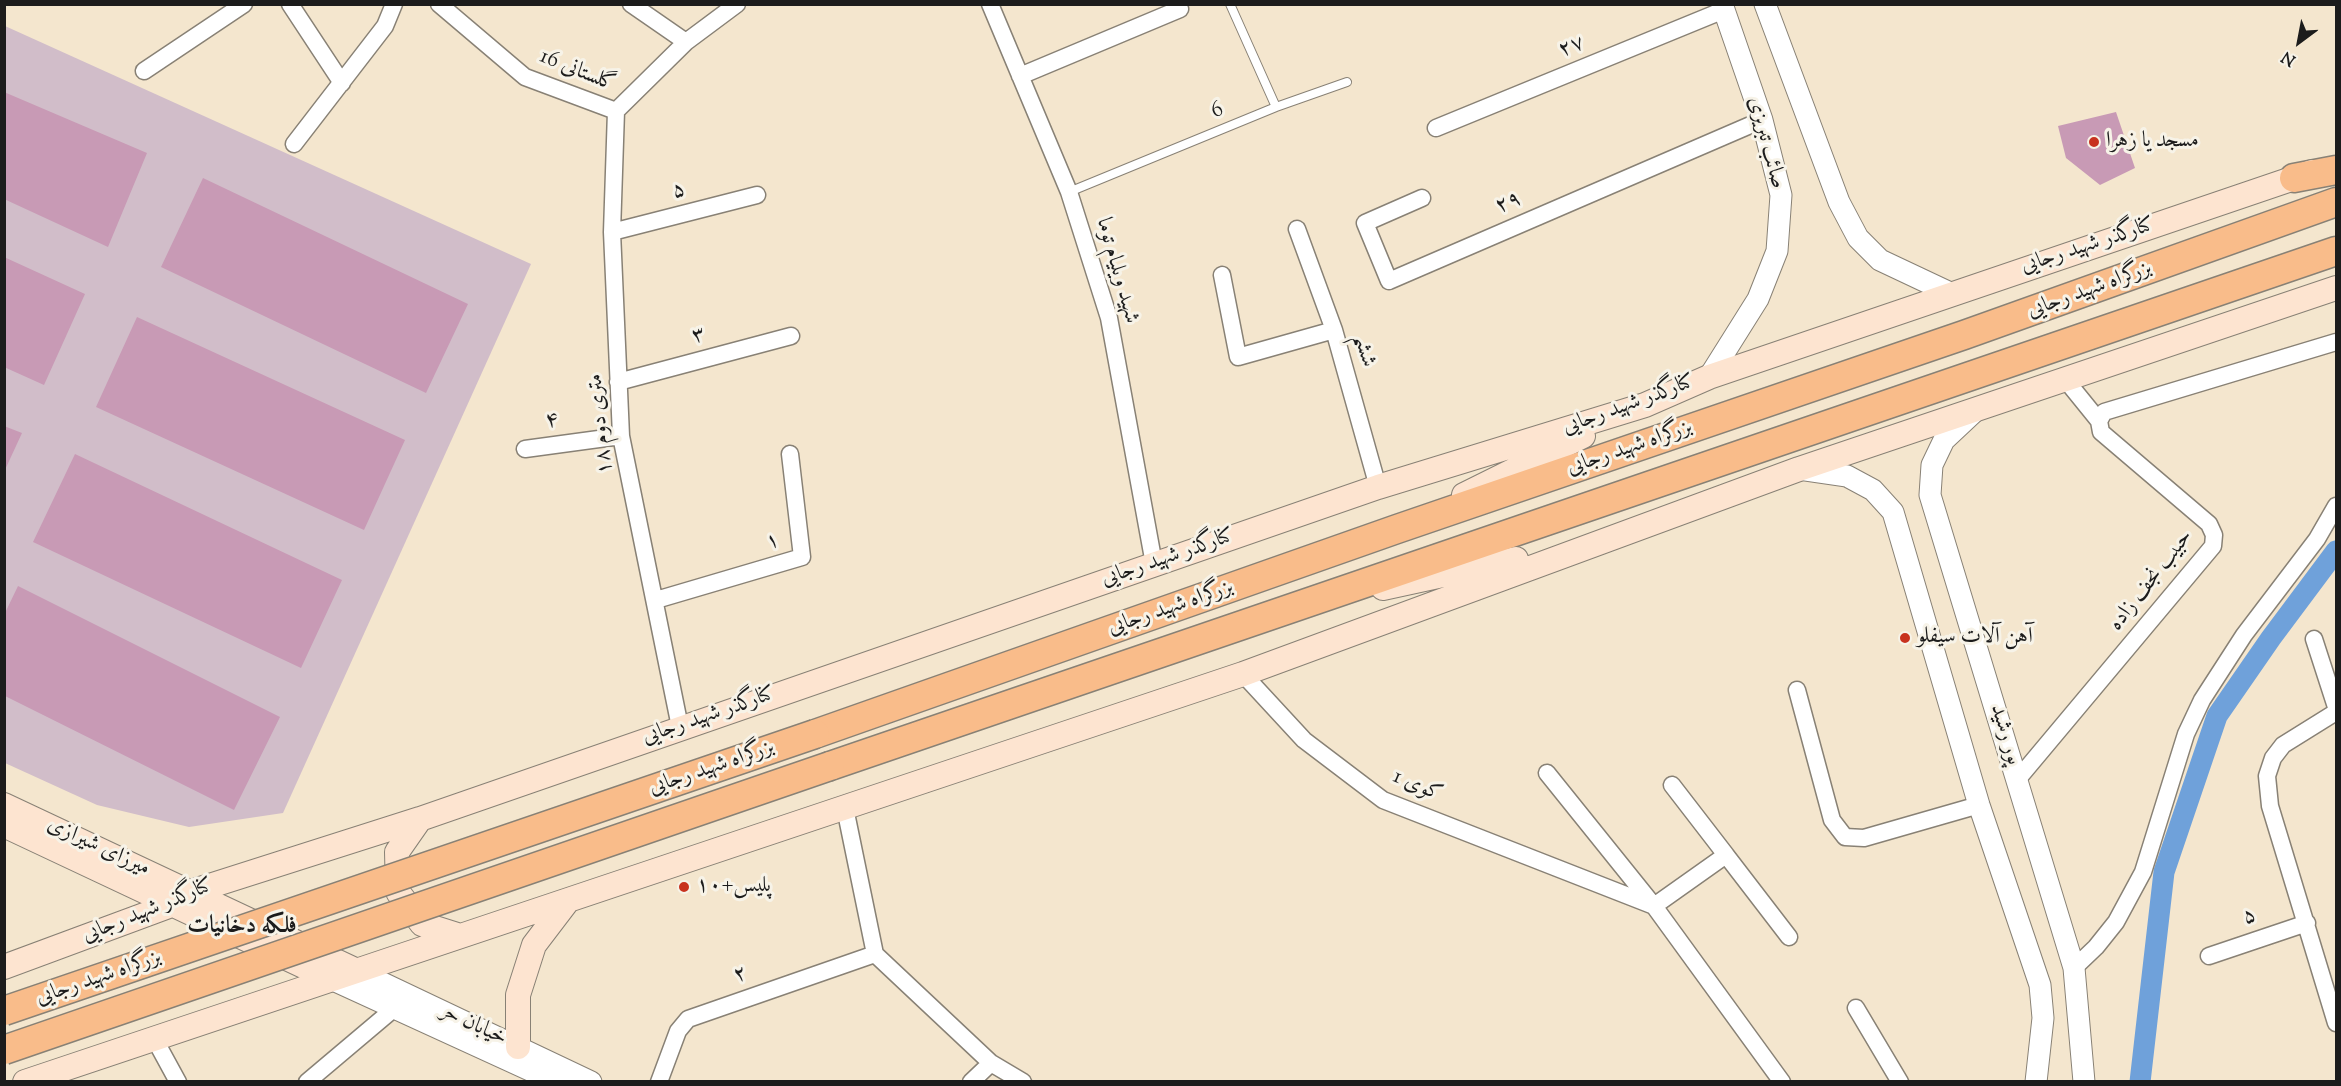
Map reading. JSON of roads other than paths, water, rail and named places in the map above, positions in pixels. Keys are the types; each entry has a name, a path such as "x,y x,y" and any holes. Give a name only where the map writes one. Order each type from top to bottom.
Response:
{"highway":[{"path":"2294,178 2337,170"},
{"name":"بزرگراه شهید رجایی","path":"4,1011 815,734 1397,529 1964,335 2337,202"},
{"name":"بزرگراه شهید رجایی","path":"4,1050 2337,251"}],"main road":[{"name":"کنارگذر شهید رجایی","path":"4,967 182,898 420,819 1378,487 1645,405 1709,377 2337,163"},
{"path":"34,1080 355,970 566,903 1243,674 1799,469 2337,288"},
{"path":"1397,529 1645,405"},
{"path":"1290,609 1599,541"},
{"name":"میرزای شیرازی","path":"4,804 331,979"},
{"path":"420,819 397,852 398,892 422,924 460,936"},
{"name":"میرزای شیرازی","path":"4,825 355,970"},
{"path":"518,1047 518,995 534,945 566,903"}],"street":[{"path":"144,71 243,4"},
{"path":"290,4 342,83"},
{"path":"294,144 385,26 394,4"},
{"name":"گلستانی 16","path":"439,4 525,77 615,111"},
{"path":"631,4 686,42"},
{"path":"615,111 686,42 737,4"},
{"name":"شهید ویلیام توما","path":"990,4 1069,192 1109,318 1154,564"},
{"name":"صائب تبریزی","path":"1765,4 1839,202 1858,238 1880,260 1950,293"},
{"name":"صائب تبریزی","path":"1709,377 1758,299 1777,251 1781,195 1762,120 1723,7"},
{"name":"۲۷","path":"1436,128 1723,7"},
{"path":"1020,76 1180,9"},
{"name":"۱۸ متری دوم","path":"615,111 612,232 621,436 680,727"},
{"name":"۲۹","path":"1422,198 1365,223 1389,281 1762,120"},
{"name":"۵","path":"612,232 757,195"},
{"name":"ششم","path":"1297,229 1334,330 1378,487"},
{"path":"1222,275 1238,357 1334,330"},
{"name":"۳","path":"618,382 791,336"},
{"path":"2065,379 2099,422 2104,412 2337,342"},
{"name":"پور رشید","path":"1980,407 1944,440 1932,465 1930,495 2074,968 2084,1082"},
{"name":"حبیب نجف زاده","path":"2017,780 2213,546 2214,535 2209,524 2101,432 2099,422"},
{"name":"۴","path":"525,449 621,436"},
{"name":"۱","path":"656,600 802,557 790,454"},
{"name":"پور رشید","path":"1799,469 1847,476 1873,490 1893,512 1979,805 2040,985 2043,1017 2036,1082"},
{"path":"2074,968 2096,947 2116,922 2143,872 2186,734 2202,700 2244,635 2317,539 2337,506"},
{"path":"2314,639 2337,707"},
{"name":"کوی 1","path":"1243,674 1304,740 1383,800 1654,906"},
{"path":"1797,690 1832,820 1845,837 1863,838 1979,805"},
{"path":"2337,712 2283,745 2273,759 2267,776 2270,806 2337,1023"},
{"path":"1547,773 1654,906 1782,1082"},
{"path":"1672,785 1789,938"},
{"path":"845,808 875,954 991,1062 1023,1082"},
{"path":"1654,906 1726,855"},
{"name":"۵","path":"2209,956 2307,923"},
{"name":"۲","path":"659,1082 678,1031 688,1018 875,954"},
{"name":"خیابان حر","path":"355,970 401,1002 544,1074 591,1082"},
{"name":"خیابان حر","path":"331,979 401,1002 518,1047 544,1074"},
{"path":"307,1082 401,1002"},
{"path":"1856,1008 1900,1082"},
{"path":"154,1038 178,1082"},
{"path":"971,1082 991,1062"}],"lane":[{"path":"1230,4 1276,107"},
{"name":"6","path":"1069,192 1276,107 1347,82"}],"waterway":[{"path":"2140,1082 2164,872 2217,716 2271,638 2336,551"}],"place":[{"name":"مسجد یا زهرا","path":"2094,142"},
{"name":"آهن آلات سیفلو","path":"1905,638"},
{"name":"پلیس+١٠","path":"684,887"}],"district":[{"name":"فلکه دخانیات","path":"242,928"}]}
